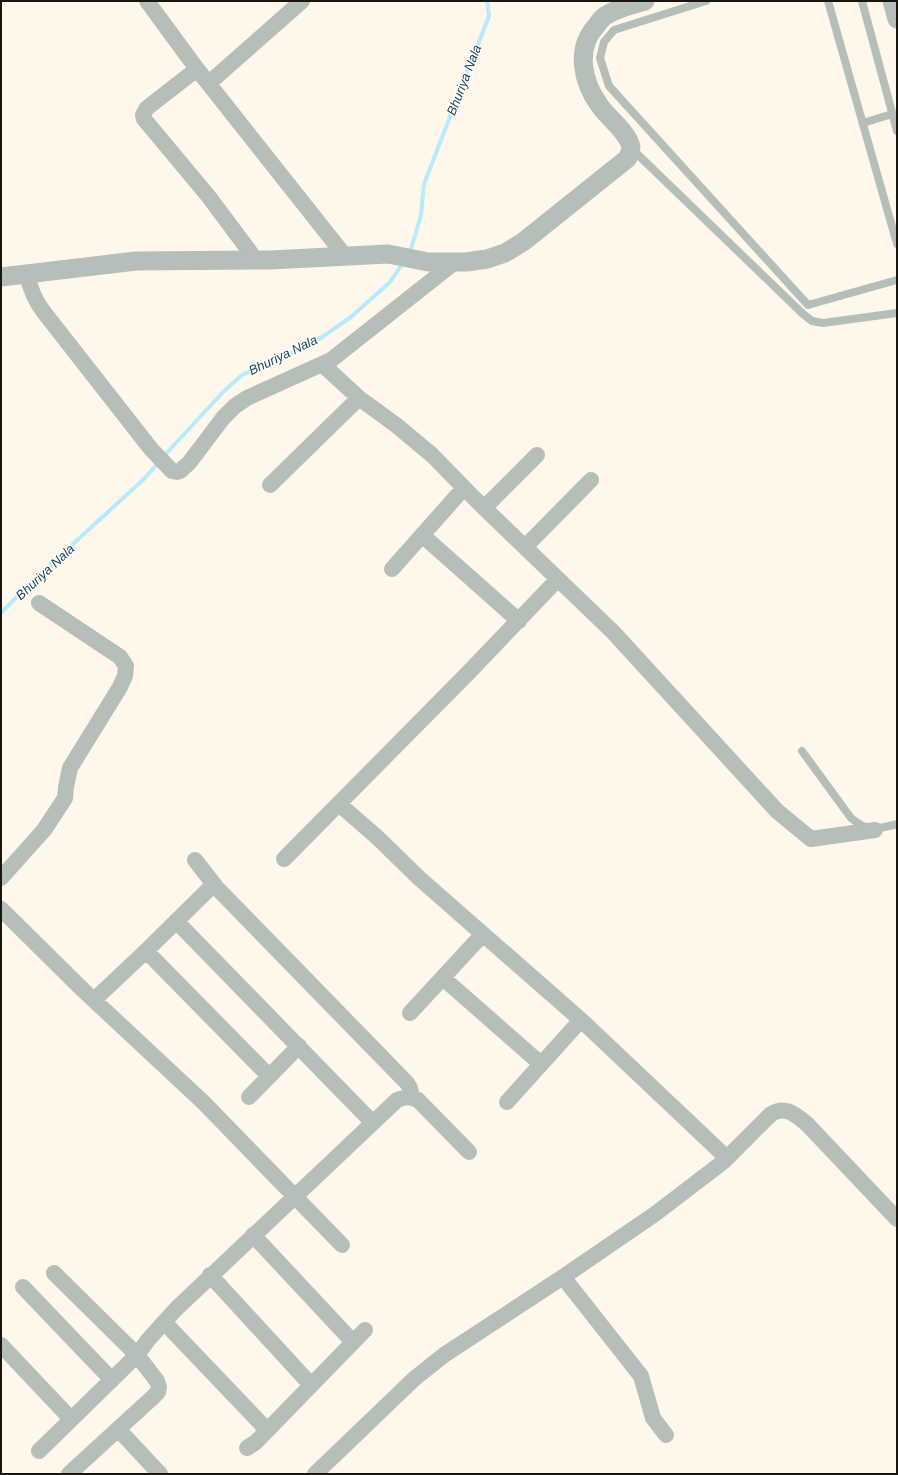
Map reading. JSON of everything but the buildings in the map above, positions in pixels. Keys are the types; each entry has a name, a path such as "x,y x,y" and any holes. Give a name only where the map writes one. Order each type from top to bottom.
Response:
{"street":[{"path":"147,1 197,69 345,256"},
{"path":"209,83 302,1"},
{"path":"1,277 129,261 256,260 388,254 428,262 466,262 487,259 506,253 523,242 628,158 631,148 628,138 599,106 587,81 582,62 585,45 591,31 604,16 624,7 645,1"},
{"path":"892,1 897,19"},
{"path":"197,69 147,108 143,115 144,119 209,197 256,260"},
{"path":"27,274 34,299 151,449 172,471 177,472 189,463 234,406 247,398 331,360 455,262"},
{"path":"322,364 359,398 411,437 432,455 484,508 613,632 777,811 811,839 875,830"},
{"path":"270,485 359,398"},
{"path":"484,508 537,455"},
{"path":"525,547 591,480"},
{"path":"392,569 464,488"},
{"path":"422,535 519,620"},
{"path":"284,859 558,579"},
{"path":"1,878 44,830 65,798 70,768 120,687 125,676 126,666 120,657 39,603"},
{"path":"339,804 378,838 419,878 581,1020 727,1158"},
{"path":"196,860 216,887 407,1083 412,1097"},
{"path":"94,1000 146,952 211,888 216,887"},
{"path":"1,909 94,1000 203,1102 342,1245"},
{"path":"176,921 373,1123"},
{"path":"410,1012 483,934"},
{"path":"146,952 269,1076"},
{"path":"443,978 541,1064"},
{"path":"507,1102 581,1020"},
{"path":"249,1098 299,1046"},
{"path":"39,1451 137,1355 164,1322 210,1275 397,1100 405,1097 412,1097 418,1100 469,1152"},
{"path":"315,1474 414,1379 444,1355 563,1277 655,1214 727,1158 771,1114 778,1110 786,1110 807,1124 897,1219"},
{"path":"253,1235 353,1342"},
{"path":"54,1273 137,1355 157,1381 159,1387 158,1392 118,1428 75,1472"},
{"path":"210,1275 311,1385"},
{"path":"563,1277 641,1376 653,1418 666,1435"},
{"path":"23,1287 112,1380"},
{"path":"164,1322 267,1430"},
{"path":"248,1448 365,1330"},
{"path":"1,1346 71,1418"},
{"path":"118,1428 160,1474"}],"lane":[{"path":"706,1 614,30 604,42 600,58 610,86 808,305 897,280"},
{"path":"828,1 897,244"},
{"path":"862,1 897,131"},
{"path":"863,123 892,114"},
{"path":"631,148 812,321 823,323 836,322 897,313"},
{"path":"802,751 851,818 860,826 875,830 897,824"}],"waterway":[{"name":"Bhuriya Nala","path":"409,254 421,215 424,184 489,16 487,1"},
{"name":"Bhuriya Nala","path":"163,457 223,392 242,375 312,344 351,317 390,282 403,263"},
{"name":"Bhuriya Nala","path":"1,613 25,588 144,479 159,462"}]}
